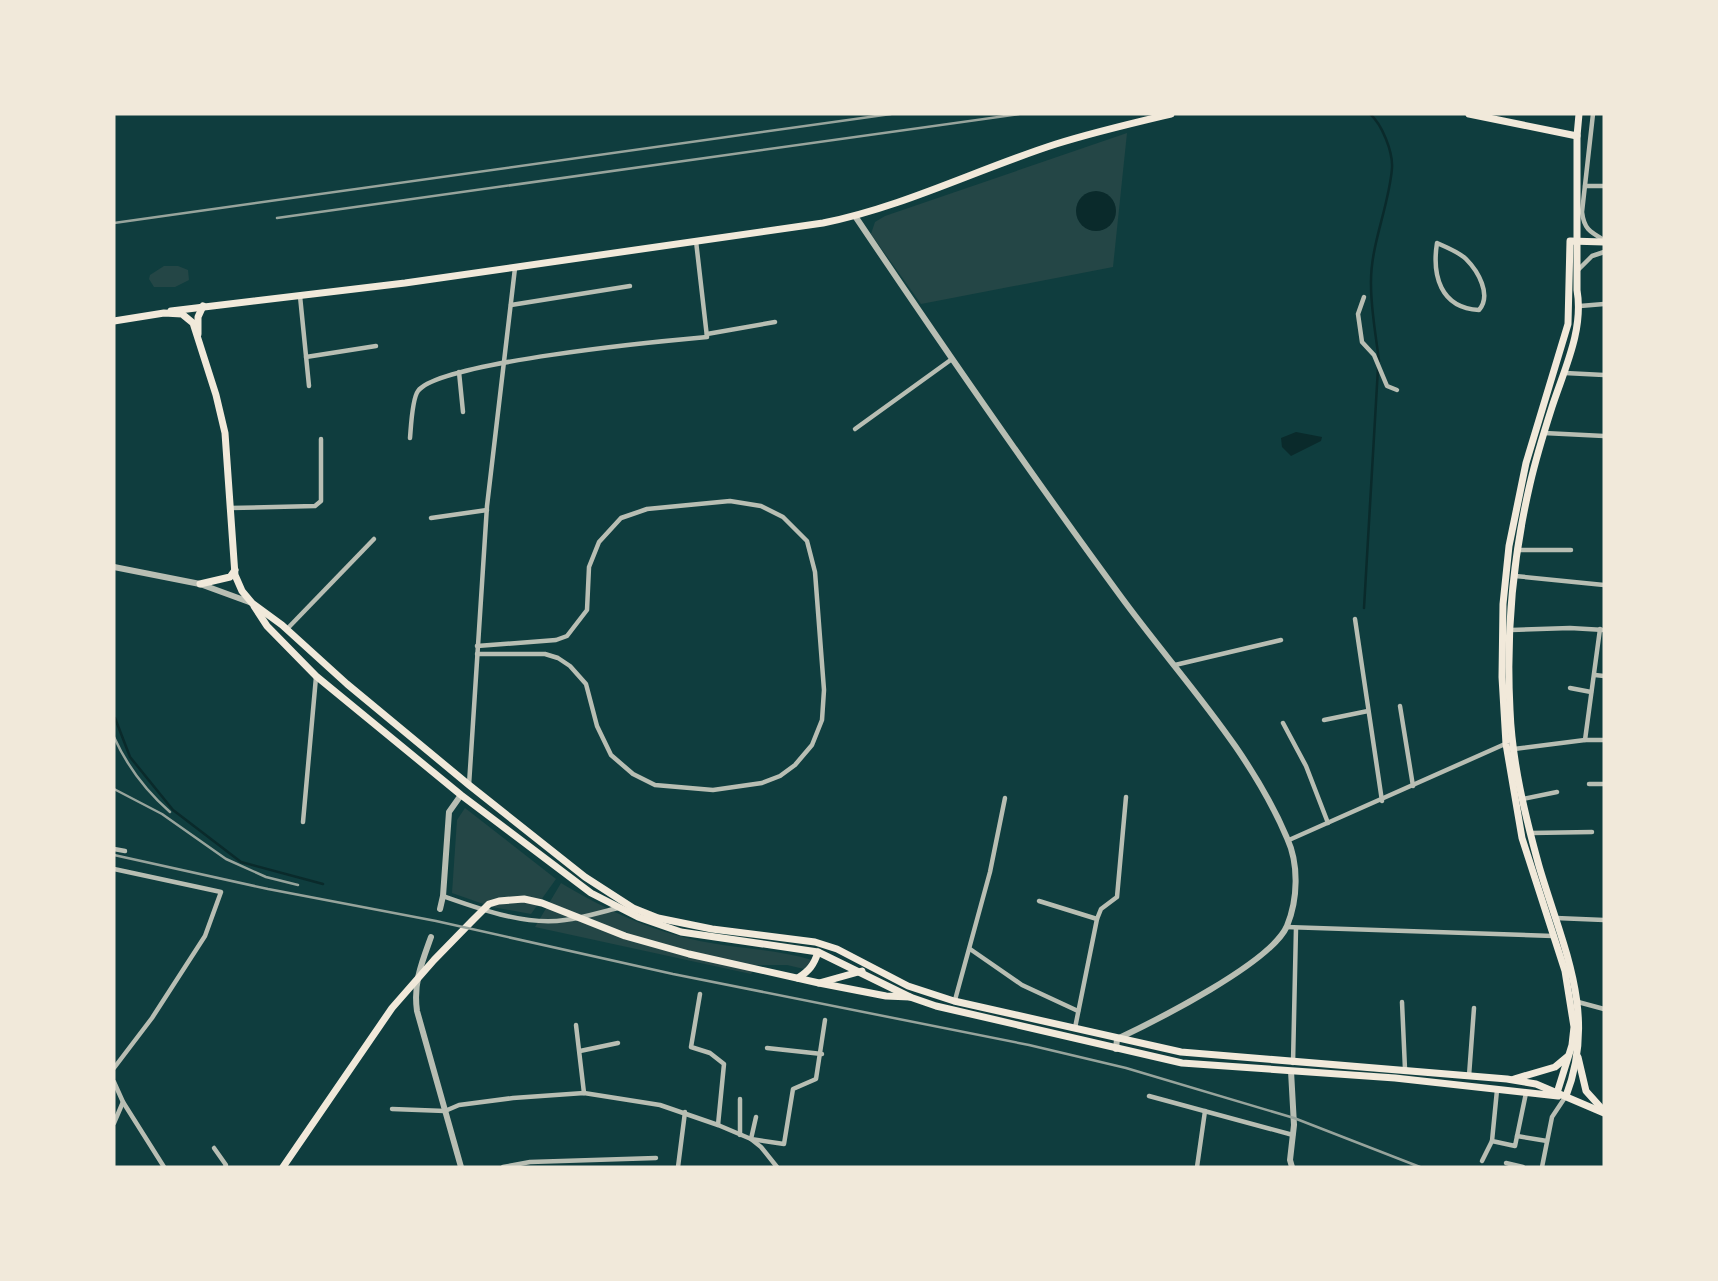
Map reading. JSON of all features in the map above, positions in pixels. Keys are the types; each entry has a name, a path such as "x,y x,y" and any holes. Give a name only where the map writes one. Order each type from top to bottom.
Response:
{"main road":[{"path":"114,321 203,306 515,268 855,216 1056,144 1171,114"},
{"path":"1469,114 1577,136"},
{"path":"1557,1093 1573,1045 1574,1027 1565,971 1522,838 1506,744 1502,665 1503,604 1509,546 1527,463 1568,324 1578,201 1579,114"},
{"path":"1574,241 1604,241"},
{"path":"1566,1096 1577,1056 1580,1031 1578,1002 1568,959 1530,833 1513,749 1510,710 1511,630 1517,550 1530,484 1565,373 1580,306 1574,241"},
{"path":"198,335 198,317 203,306"},
{"path":"164,313 182,314 189,318 198,335 225,433 235,570 242,591 267,626 316,676 461,795 591,893 619,908 681,932 818,952 910,997 936,1006 1116,1049 1182,1063 1405,1069 1507,1079 1536,1084 1604,1112"},
{"path":"200,584 230,577 235,570"},
{"path":"252,603 469,785 585,877 633,908 680,923 815,942 837,949 908,986 954,1001 1181,1052 1292,1067 1566,1096"},
{"path":"283,1167 392,1007 489,904 499,901 524,899 542,903 625,936 689,954 819,984 886,996 910,997"},
{"path":"798,978 808,972 818,952"},
{"path":"819,984 874,968"},
{"path":"1507,1079 1521,1078 1555,1066 1568,1055"},
{"path":"1577,1056 1586,1091 1604,1112"}],"street":[{"path":"1592,114 1584,224 1588,231 1604,241"},
{"path":"1585,186 1604,186"},
{"path":"855,216 952,359 1120,596 1230,738 1289,841 1295,870 1295,895 1286,927 1269,947 1242,969 1152,1023 1117,1039 1116,1049"},
{"path":"696,241 707,334"},
{"path":"1437,243 1467,260 1482,282 1484,290 1479,310 1464,309 1452,301 1442,289 1434,263 1437,243"},
{"path":"1578,270 1592,256 1604,252"},
{"path":"469,785 487,510 515,268"},
{"path":"511,305 630,286"},
{"path":"300,295 309,386"},
{"path":"1364,298 1358,314 1362,342 1374,355 1387,386 1397,390"},
{"path":"1580,306 1604,304"},
{"path":"410,438 416,393 424,385 459,372 505,361 707,337 707,334 775,322"},
{"path":"306,357 376,346"},
{"path":"855,429 952,359"},
{"path":"459,372 463,412"},
{"path":"1565,373 1604,375"},
{"path":"1544,433 1604,436"},
{"path":"230,508 315,506 321,500 321,439"},
{"path":"477,646 556,640 566,636 587,610 589,567 598,542 621,518 647,509 730,501 761,506 783,517 807,541 815,572 824,690 822,720 812,745 795,765 780,776 762,783 713,790 655,785 633,774 611,755 597,726 586,684 570,666 545,654 477,654"},
{"path":"431,518 487,510"},
{"path":"287,630 374,539"},
{"path":"1517,550 1572,550"},
{"path":"114,567 200,584 252,603"},
{"path":"1514,575 1604,585"},
{"path":"1355,619 1382,801"},
{"path":"1511,630 1602,630 1585,740"},
{"path":"1174,666 1281,640"},
{"path":"1595,675 1604,676"},
{"path":"303,822 316,676"},
{"path":"1570,688 1591,692"},
{"path":"1400,706 1413,786"},
{"path":"1324,720 1368,711"},
{"path":"1283,723 1306,766 1328,823"},
{"path":"1513,749 1604,740"},
{"path":"1289,841 1506,744"},
{"path":"1589,784 1604,784"},
{"path":"1523,799 1557,793"},
{"path":"440,909 449,811 461,795"},
{"path":"1074,1029 1097,919 1101,909 1117,897 1126,797"},
{"path":"954,1001 990,872 1005,798"},
{"path":"1530,833 1592,832"},
{"path":"114,849 125,851"},
{"path":"114,869 221,892 205,936 152,1018 114,1068"},
{"path":"443,897 490,912 563,921 619,908"},
{"path":"1039,901 1097,919"},
{"path":"1555,918 1604,920"},
{"path":"1286,927 1553,936"},
{"path":"1291,1167 1296,928"},
{"path":"431,937 416,978 417,1010 461,1167"},
{"path":"970,949 1022,985 1078,1011"},
{"path":"699,994 691,1047 710,1053 724,1064 718,1125"},
{"path":"1402,1002 1405,1069"},
{"path":"1578,1002 1604,1009"},
{"path":"1469,1076 1474,1008"},
{"path":"392,1109 444,1111 459,1105 513,1098 584,1093 660,1105 685,1112 751,1139 784,1144 793,1089 816,1079 825,1020"},
{"path":"576,1025 584,1093"},
{"path":"580,1051 618,1043"},
{"path":"768,1048 821,1054"},
{"path":"114,1082 123,1102 164,1167"},
{"path":"1482,1161 1492,1141 1497,1088"},
{"path":"1492,1141 1515,1146 1526,1093"},
{"path":"1149,1096 1293,1135"},
{"path":"1542,1167 1552,1117 1566,1096"},
{"path":"740,1099 740,1135"},
{"path":"114,1123 123,1102"},
{"path":"1197,1167 1205,1111"},
{"path":"678,1167 685,1112"},
{"path":"751,1139 756,1117"},
{"path":"1517,1136 1547,1141"},
{"path":"751,1139 777,1167"},
{"path":"214,1148 225,1167"},
{"path":"503,1167 530,1162 569,1164 656,1158"},
{"path":"1506,1163 1523,1167"}],"shaded area":[{"path":"1127,133 1113,267 921,304 871,234 875,222 885,216"},
{"path":"1096,191 1110,197 1116,211 1110,225 1096,231 1082,225 1076,211 1082,197"},
{"path":"164,266 178,266 188,270 189,280 175,287 154,287 149,279 150,275"},
{"path":"1296,432 1322,437 1321,441 1291,456 1282,447 1281,438"},
{"path":"465,808 556,879 531,914 492,907 452,893 457,820"},
{"path":"561,883 615,912 671,934 812,960 804,969 787,965 756,965 751,974 535,927"}],"waterway":[{"path":"1370,114 1382,131 1392,161 1390,183 1371,270 1379,361"},
{"path":"1364,608 1378,368"},
{"path":"115,718 130,757 173,810 241,862 323,884"}],"railway":[{"path":"114,223 891,114"},
{"path":"277,218 1019,114"},
{"path":"114,737 138,778 170,812"},
{"path":"114,789 162,814 226,859 266,877 298,885"},
{"path":"114,855 268,889 436,921 673,974 1029,1045 1126,1068 1294,1118 1420,1167"}]}
